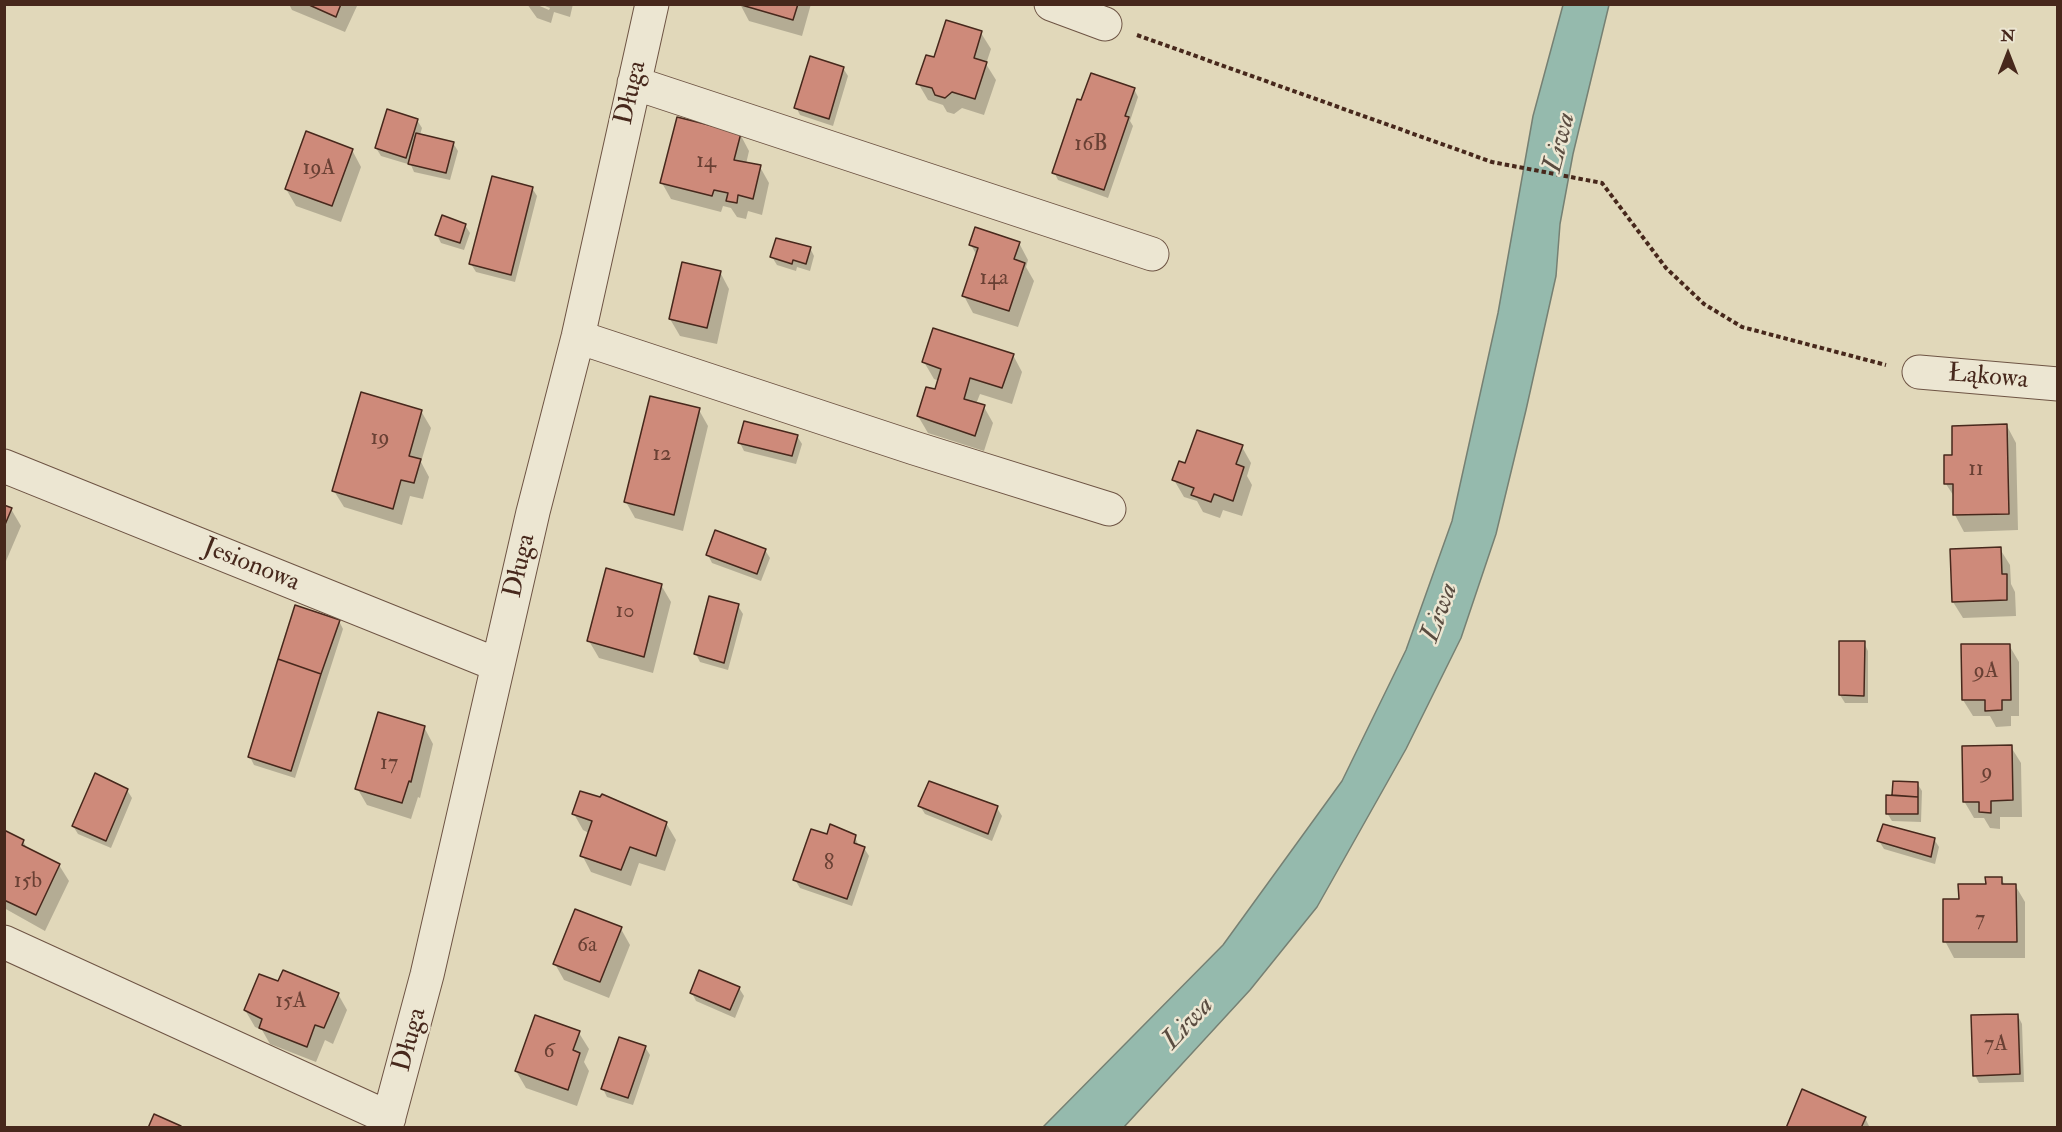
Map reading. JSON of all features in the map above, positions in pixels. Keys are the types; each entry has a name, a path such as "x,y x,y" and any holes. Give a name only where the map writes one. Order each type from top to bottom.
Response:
{"street":[{"name":"Długa","path":"388,1123 428,975 536,501 578,337 652,4"},
{"path":"1052,4 1105,24"},
{"path":"634,83 1152,254"},
{"path":"578,337 914,448 1109,509"},
{"name":"Łąkowa","path":"1919,372 2058,384"},
{"name":"Jesionowa","path":"4,466 498,665"},
{"path":"4,942 388,1123"}],"path":[{"path":"1105,24 1492,162 1602,183 1666,268 1704,304 1742,327 1919,372"}],"water":[{"name":"Liwa","path":"1563,5 1609,5 1573,154 1560,224 1556,276 1526,410 1496,534 1461,638 1406,749 1317,907 1250,990 1124,1127 1043,1127 1223,945 1342,781 1406,650 1452,521 1498,313 1533,116"}],"building":[{"path":"307,4 341,4 336,17"},
{"path":"738,4 798,4 793,20"},
{"path":"946,20 982,31 974,58 987,62 975,99 952,92 945,98 935,95 932,88 916,84 926,55 934,57"},
{"path":"810,56 844,67 829,119 794,108"},
{"path":"1091,73 1135,88 1125,116 1129,117 1104,190 1052,173 1077,99 1081,100"},
{"path":"387,109 418,119 406,158 375,148"},
{"path":"677,117 741,133 734,160 761,165 753,199 738,195 737,203 726,201 728,193 714,190 712,196 660,183"},
{"path":"306,131 353,149 332,206 285,189"},
{"path":"416,133 454,142 446,173 408,164"},
{"path":"492,176 533,187 511,275 469,264"},
{"path":"442,215 466,224 460,243 435,235"},
{"path":"975,227 1020,242 1014,259 1025,263 1009,311 962,296 978,248 969,245"},
{"path":"776,238 811,247 806,264 793,260 792,264 770,257"},
{"path":"682,262 721,271 707,328 669,319"},
{"path":"933,328 1014,354 1002,388 970,378 964,399 985,405 975,436 917,416 926,387 935,389 941,369 922,362"},
{"path":"361,392 422,410 409,456 421,459 414,483 401,480 393,509 332,491"},
{"path":"650,396 700,408 674,515 624,502"},
{"path":"744,421 798,435 792,456 738,443"},
{"path":"2007,424 2009,514 1953,515 1953,484 1944,484 1944,455 1952,455 1952,426"},
{"path":"1197,430 1243,445 1236,464 1244,467 1233,501 1214,494 1211,502 1191,495 1194,488 1172,480 1179,461 1185,463"},
{"path":"4,505 12,508 4,527"},
{"path":"715,530 766,549 757,574 706,555"},
{"path":"2001,547 2002,574 2007,574 2007,600 1952,602 1950,549"},
{"path":"606,568 662,584 644,657 587,641"},
{"path":"709,596 739,604 724,663 694,654"},
{"path":"295,605 340,620 321,674 278,659"},
{"path":"1839,641 1865,641 1864,696 1839,695"},
{"path":"1961,644 2010,644 2011,700 2002,700 2002,710 1985,711 1985,700 1962,700"},
{"path":"278,659 321,674 291,771 248,757"},
{"path":"378,712 425,726 411,782 409,781 402,803 355,789"},
{"path":"2012,745 2013,800 1991,801 1991,813 1979,812 1979,802 1963,802 1962,746"},
{"path":"95,773 128,789 106,841 72,826"},
{"path":"929,781 998,806 988,834 918,806"},
{"path":"1893,781 1918,782 1918,797 1892,795"},
{"path":"580,791 600,797 602,794 667,822 656,856 630,847 621,870 580,856 592,821 572,814"},
{"path":"1886,795 1918,797 1918,814 1886,814"},
{"path":"830,824 856,835 854,843 865,847 847,899 793,880 811,829 827,834"},
{"path":"1883,824 1935,838 1931,857 1877,841"},
{"path":"4,830 24,840 22,845 60,864 36,915 4,900"},
{"path":"1985,877 2002,877 2002,884 2016,884 2017,942 1943,942 1943,899 1959,899 1958,884 1986,884"},
{"path":"575,909 622,927 600,982 553,964"},
{"path":"283,970 339,993 324,1028 315,1025 307,1047 259,1028 262,1019 244,1010 259,974 278,981"},
{"path":"699,970 740,987 730,1010 690,993"},
{"path":"2018,1014 2020,1074 1973,1076 1971,1015"},
{"path":"535,1015 580,1031 573,1050 580,1053 568,1090 515,1071"},
{"path":"619,1037 646,1046 628,1098 601,1089"},
{"path":"1802,1089 1866,1117 1861,1128 1786,1128"},
{"path":"154,1114 181,1126 180,1128 148,1128"}]}
